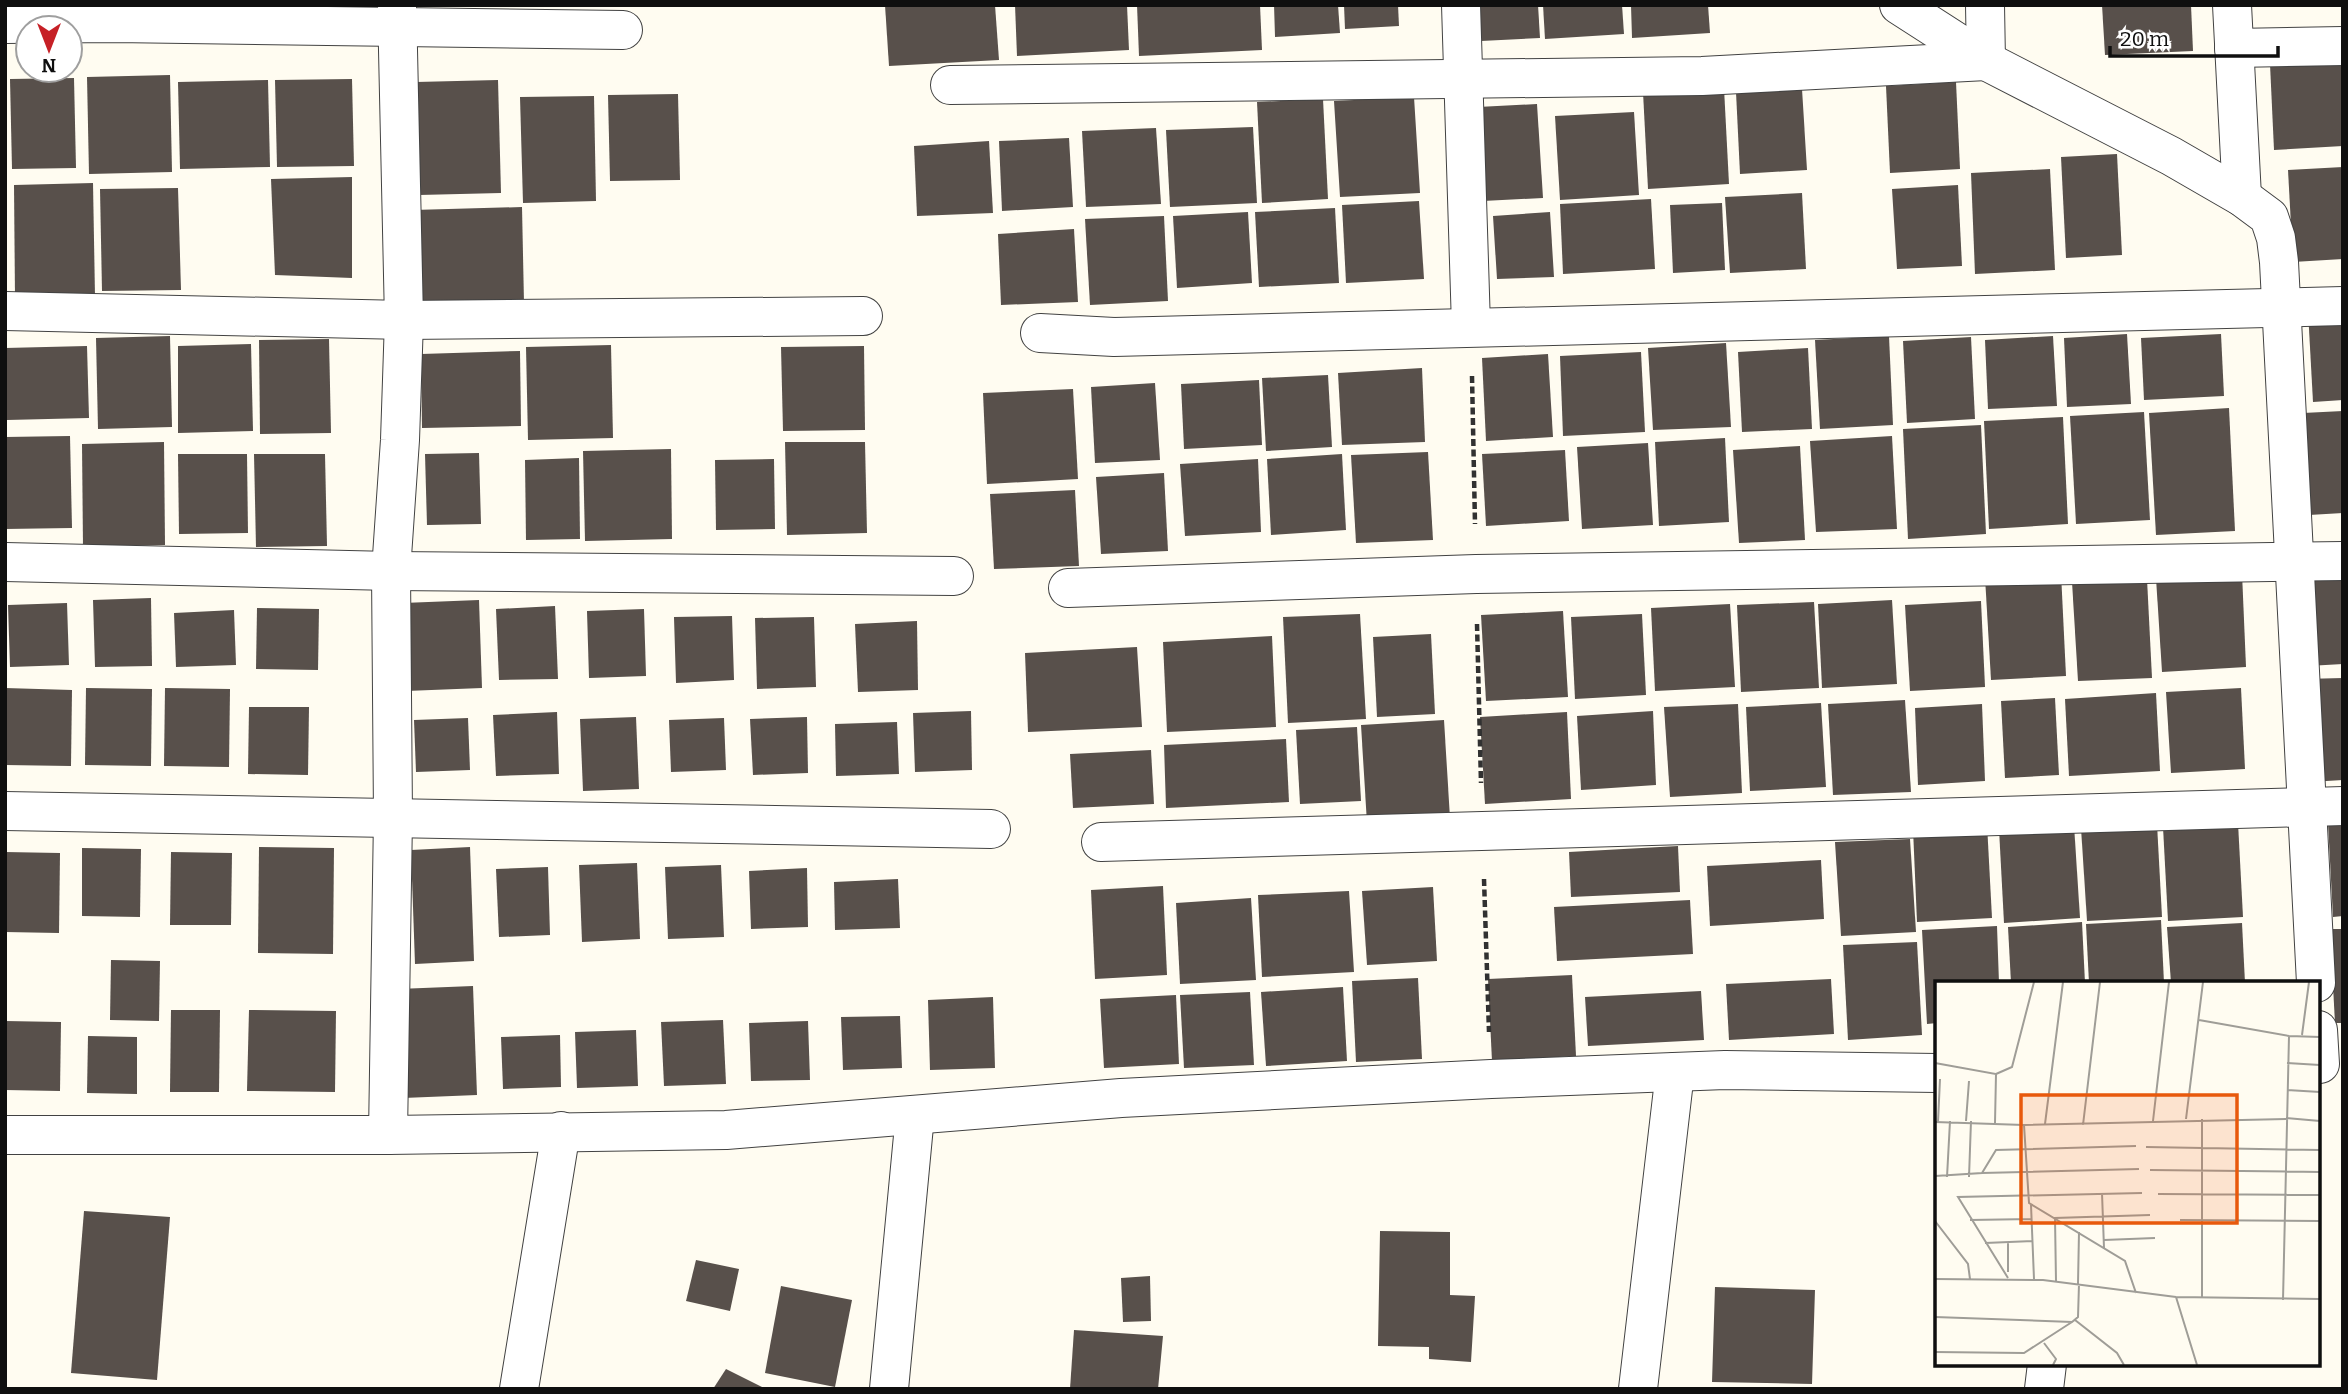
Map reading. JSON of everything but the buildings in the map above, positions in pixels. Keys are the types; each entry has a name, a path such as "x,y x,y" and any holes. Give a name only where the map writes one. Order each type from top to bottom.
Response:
{"street":[{"path":"1461,5 1471,326"},
{"path":"1899,5 1986,61 2171,156 2242,197 2269,217 2276,238 2294,563 2324,807 2316,981"},
{"path":"1985,5 1986,61"},
{"path":"2232,5 2242,197"},
{"path":"388,1135 393,817 391,571 404,320 398,16"},
{"path":"5,24 398,16 623,30"},
{"path":"2234,48 2343,46"},
{"path":"950,85 1702,76 1986,61"},
{"path":"1040,333 1114,337 2343,306"},
{"path":"5,311 404,320 863,316"},
{"path":"1068,588 1476,574 2343,561"},
{"path":"5,562 391,571 954,576"},
{"path":"1101,842 2324,807"},
{"path":"5,811 991,830"},
{"path":"5,1135 388,1135 726,1130 1121,1098 1491,1079 1675,1072 1935,1073"},
{"path":"1638,1389 1675,1072"},
{"path":"889,1389 915,1115"},
{"path":"519,1389 561,1131"},
{"path":"2044,1389 2047,1366"}],"path":[{"path":"1471,326 1482,832 1491,1079"}]}
